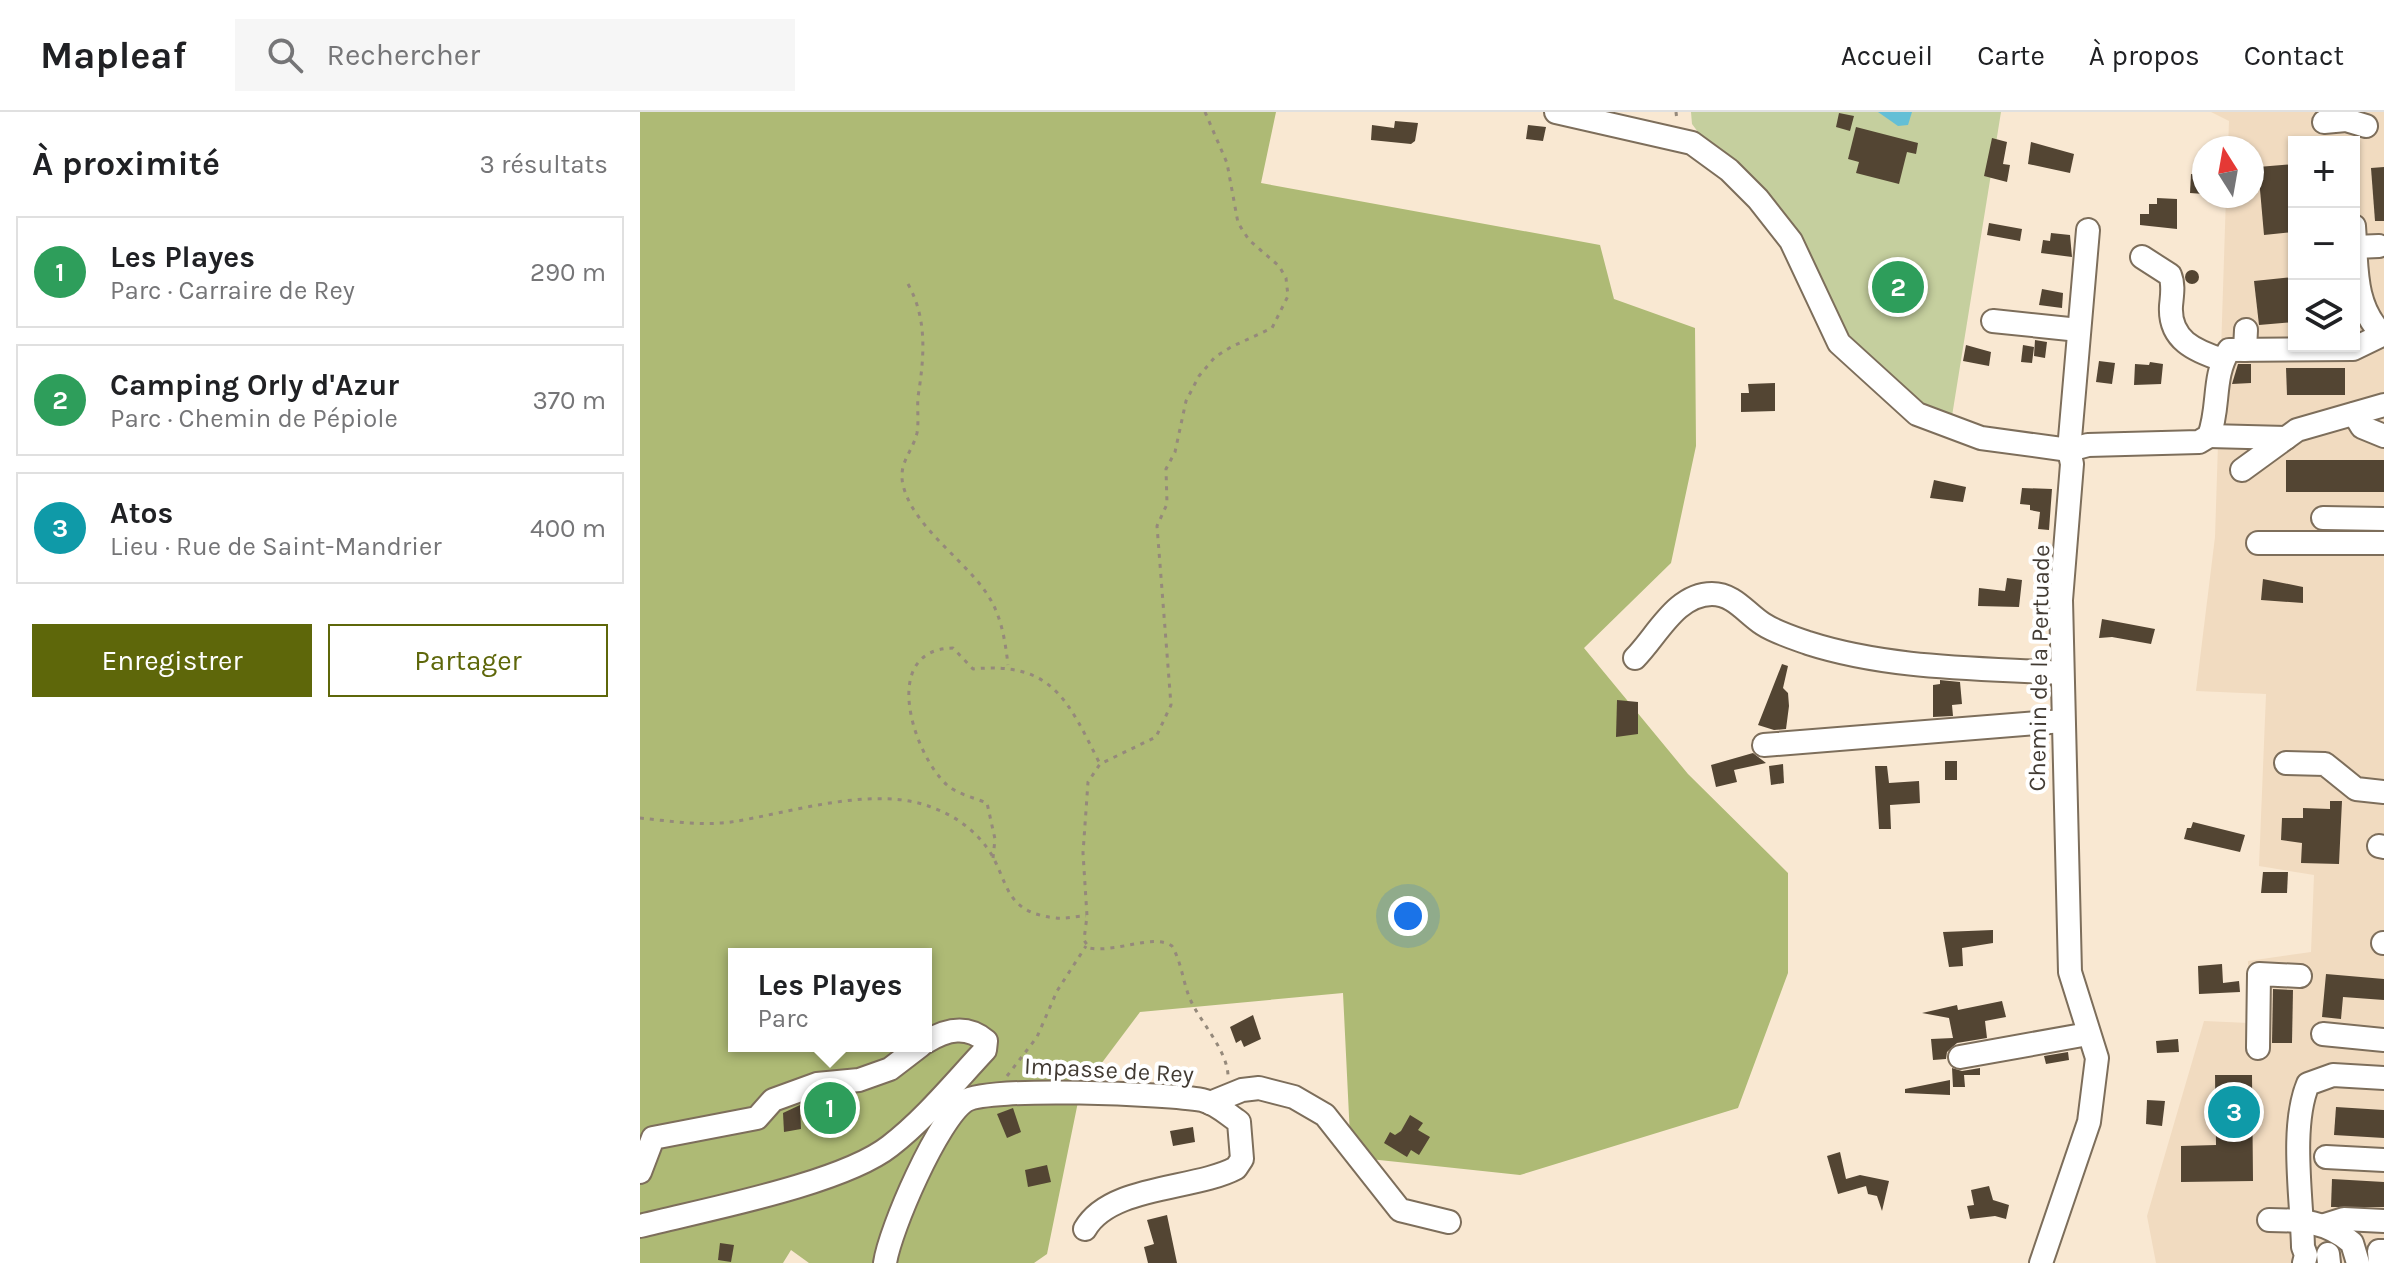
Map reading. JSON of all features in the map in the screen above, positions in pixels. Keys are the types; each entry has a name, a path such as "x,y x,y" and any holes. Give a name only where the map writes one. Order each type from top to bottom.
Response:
{"street":[{"path":"1556,112 1692,143 1729,170 1758,199 1791,241 1839,343 1917,414 1981,438 2069,450 2088,445 2184,444 2209,436 2286,438"},
{"name":"Chemin de la Pertuade","path":"2041,1263 2089,1122 2097,1058 2070,972 2061,600 2072,464 2069,450 2088,230"},
{"path":"2360,238 2379,246"},
{"path":"2142,257 2170,275 2171,315 2175,331 2194,351 2223,360"},
{"path":"2209,436 2219,367 2229,350 2246,340 2353,349 2383,334 2368,320 2362,291"},
{"path":"1993,321 2079,330"},
{"path":"2242,470 2297,430 2384,405"},
{"path":"2354,414 2362,427 2384,436"},
{"path":"2323,518 2384,519"},
{"path":"2258,543 2384,543"},
{"path":"1635,658 1675,609 1691,599 1713,594 1740,604 1763,624 1808,643 1844,652 1881,659 2062,673"},
{"path":"1764,745 2063,721"},
{"path":"2286,763 2325,764 2356,789 2384,792"},
{"path":"2258,1048 2259,974 2300,976"},
{"path":"640,1226 804,1183 867,1161 890,1146 985,1050 986,1041 975,1032 948,1030 932,1039"},
{"path":"1960,1057 2088,1034"},
{"path":"2304,1263 2302,1098 2308,1084 2319,1077 2376,1077 2376,1039 2323,1034"},
{"path":"640,1172 653,1138 757,1118 773,1100 817,1084 859,1080 890,1069 912,1052"},
{"path":"1217,1100 1259,1088 1294,1097 1325,1115 1400,1210 1449,1222"},
{"path":"885,1263 927,1156 944,1122 968,1099 995,1092"},
{"name":"Impasse de Rey","path":"995,1092 1217,1100 1239,1122 1242,1159 1236,1168 1115,1204 1092,1217 1085,1229"},
{"path":"2326,1157 2384,1160"},
{"path":"2325,1225 2344,1219 2384,1221"},
{"path":"2269,1220 2302,1220 2325,1225 2345,1237 2357,1256"},
{"path":"2380,1263 2379,1251 2384,1251"}],"path":[{"path":"995,1092 1037,1037 1057,991 1086,946 1083,853 1088,782 1100,764 1156,737 1171,705 1157,526 1167,504 1166,469 1175,452 1186,401 1199,376 1215,357 1272,328 1288,296 1286,278 1279,266 1249,240 1238,223 1227,163 1205,112"},
{"path":"908,284 916,298 924,338 924,377 918,395 917,434 901,466 903,487 919,515 986,592 1004,630 1008,665"},
{"path":"993,858 995,839 987,803 948,787 931,765 915,733 907,689 911,674 925,654 938,648 953,648 973,669 1008,665 1038,675 1057,694 1091,740 1100,764"},
{"path":"640,818 728,823 853,800 908,802 935,808 959,821 980,839 993,858 1003,886 1019,903 1054,918 1087,916"},
{"path":"1086,946 1106,951 1148,940 1172,946 1180,958 1191,1002 1229,1073 1217,1100"}],"shaded area":[{"path":"2211,112 2384,112 2384,1263 2156,1263 2147,1216 2204,1021 2249,1023 2248,961 2311,952 2314,875 2259,866 2266,694 2196,691 2215,537 2226,208 2264,208 2264,136 2228,136 2229,121"}],"green space":[{"path":"640,112 1276,112 1261,183 1600,245 1614,299 1695,328 1696,446 1671,563 1584,648 1688,774 1788,873 1788,973 1738,1108 1520,1175 1351,1157 1343,993 1140,1012 1080,1092 1047,1254 1034,1263 809,1263 791,1250 783,1263 640,1263"},
{"path":"1691,112 2001,112 1952,416 1923,408 1849,335 1799,239 1707,144 1692,124"}],"water":[{"path":"1878,112 1912,112 1908,125 1898,126"}],"building":[{"path":"1839,113 1854,116 1850,131 1836,127"},
{"path":"1395,121 1418,123 1415,141 1411,144 1371,140 1372,125 1394,128"},
{"path":"1528,125 1546,127 1543,141 1526,139"},
{"path":"1856,127 1918,143 1916,154 1907,152 1899,184 1856,173 1859,162 1848,159"},
{"path":"1992,138 2007,142 2003,164 2010,165 2007,182 1984,176"},
{"path":"2031,142 2074,154 2070,173 2028,164"},
{"path":"2288,164 2288,233 2264,235 2264,166"},
{"path":"2384,167 2384,221 2375,221 2371,168"},
{"path":"2157,198 2177,199 2177,229 2140,225 2140,214 2149,214 2149,204 2157,204"},
{"path":"1989,223 2022,229 2020,241 1987,235"},
{"path":"2051,233 2070,235 2072,257 2041,253 2043,240 2050,241"},
{"path":"2192,270 2199,277 2192,284 2185,277"},
{"path":"2288,278 2288,323 2259,325 2254,281"},
{"path":"2042,289 2063,293 2062,308 2039,305"},
{"path":"2035,340 2047,342 2045,358 2034,356"},
{"path":"1966,345 1991,352 1989,366 1963,361"},
{"path":"2023,345 2034,347 2032,363 2021,362"},
{"path":"2099,361 2115,363 2112,384 2096,382"},
{"path":"2150,362 2163,364 2161,384 2134,385 2135,364 2149,365"},
{"path":"2238,364 2251,364 2251,383 2232,384"},
{"path":"2286,368 2345,368 2345,395 2287,395"},
{"path":"1775,383 1775,411 1741,412 1741,393 1749,393 1748,384"},
{"path":"2286,460 2384,460 2384,492 2286,492"},
{"path":"1934,480 1966,487 1963,502 1930,498"},
{"path":"2022,488 2052,489 2049,530 2038,529 2040,512 2030,510 2030,505 2020,504"},
{"path":"2007,578 2022,580 2019,607 1978,606 1979,588 2005,591"},
{"path":"2263,579 2303,587 2303,603 2261,600"},
{"path":"2102,619 2155,629 2151,644 2112,637 2099,638"},
{"path":"1782,664 1788,666 1783,688 1788,693 1789,706 1786,729 1774,730 1758,725"},
{"path":"1940,680 1960,682 1962,704 1952,705 1953,716 1933,717 1933,685 1940,684"},
{"path":"1617,700 1638,702 1638,734 1616,737"},
{"path":"1753,753 1766,763 1734,770 1737,782 1716,787 1711,765"},
{"path":"1945,761 1957,761 1957,780 1945,780"},
{"path":"1783,764 1784,783 1771,785 1769,766"},
{"path":"1875,766 1887,766 1889,783 1919,781 1920,803 1890,805 1891,829 1879,829"},
{"path":"2330,801 2342,801 2339,864 2301,863 2302,843 2281,840 2282,818 2303,818 2303,808 2330,809"},
{"path":"2193,822 2245,835 2240,852 2184,839 2187,828 2191,828"},
{"path":"2263,872 2288,872 2287,893 2261,893"},
{"path":"1993,930 1993,943 1962,948 1963,966 1949,967 1943,932"},
{"path":"2222,964 2223,983 2239,981 2240,992 2199,994 2198,966"},
{"path":"2326,974 2384,979 2384,1000 2343,997 2341,1019 2322,1017"},
{"path":"2273,989 2293,990 2292,1043 2272,1043"},
{"path":"2002,1001 2006,1017 1985,1021 1987,1038 1957,1043 1947,1052 1946,1059 1933,1060 1931,1039 1953,1038 1949,1018 1922,1013 1957,1005 1958,1010"},
{"path":"1253,1015 1261,1039 1244,1047 1241,1040 1236,1043 1230,1027"},
{"path":"2178,1039 2179,1052 2157,1053 2156,1041"},
{"path":"2068,1052 2069,1060 2046,1064 2044,1056"},
{"path":"1952,1068 1962,1071 1980,1068 1980,1075 1964,1075 1965,1087 1953,1087"},
{"path":"2215,1075 2252,1075 2253,1181 2181,1182 2181,1146 2216,1145"},
{"path":"1950,1080 1950,1095 1905,1093 1905,1089"},
{"path":"2147,1100 2165,1101 2162,1126 2146,1124"},
{"path":"800,1105 801,1129 784,1132 783,1113"},
{"path":"2336,1107 2384,1110 2384,1138 2334,1135"},
{"path":"1013,1108 1021,1132 1007,1138 997,1114"},
{"path":"1410,1115 1423,1123 1418,1130 1430,1137 1419,1155 1411,1150 1407,1157 1384,1143 1390,1132 1395,1135 1401,1131"},
{"path":"1193,1127 1195,1142 1173,1146 1170,1131"},
{"path":"1840,1152 1846,1179 1860,1175 1889,1181 1882,1211 1877,1196 1868,1194 1866,1186 1838,1194 1827,1156"},
{"path":"1047,1165 1051,1182 1028,1187 1025,1170"},
{"path":"2332,1179 2384,1182 2384,1207 2331,1207"},
{"path":"1989,1186 1993,1200 2009,1205 2006,1219 1995,1216 1970,1219 1967,1206 1974,1205 1971,1190"},
{"path":"1167,1215 1177,1263 1148,1263 1144,1247 1154,1244 1147,1220"},
{"path":"720,1243 734,1245 731,1262 718,1260"}],"place":[{"name":"Camping Orly d'Azur","path":"1898,287"},
{"name":"Les Playes","path":"830,1108"},
{"name":"Atos","path":"2234,1112"}]}
